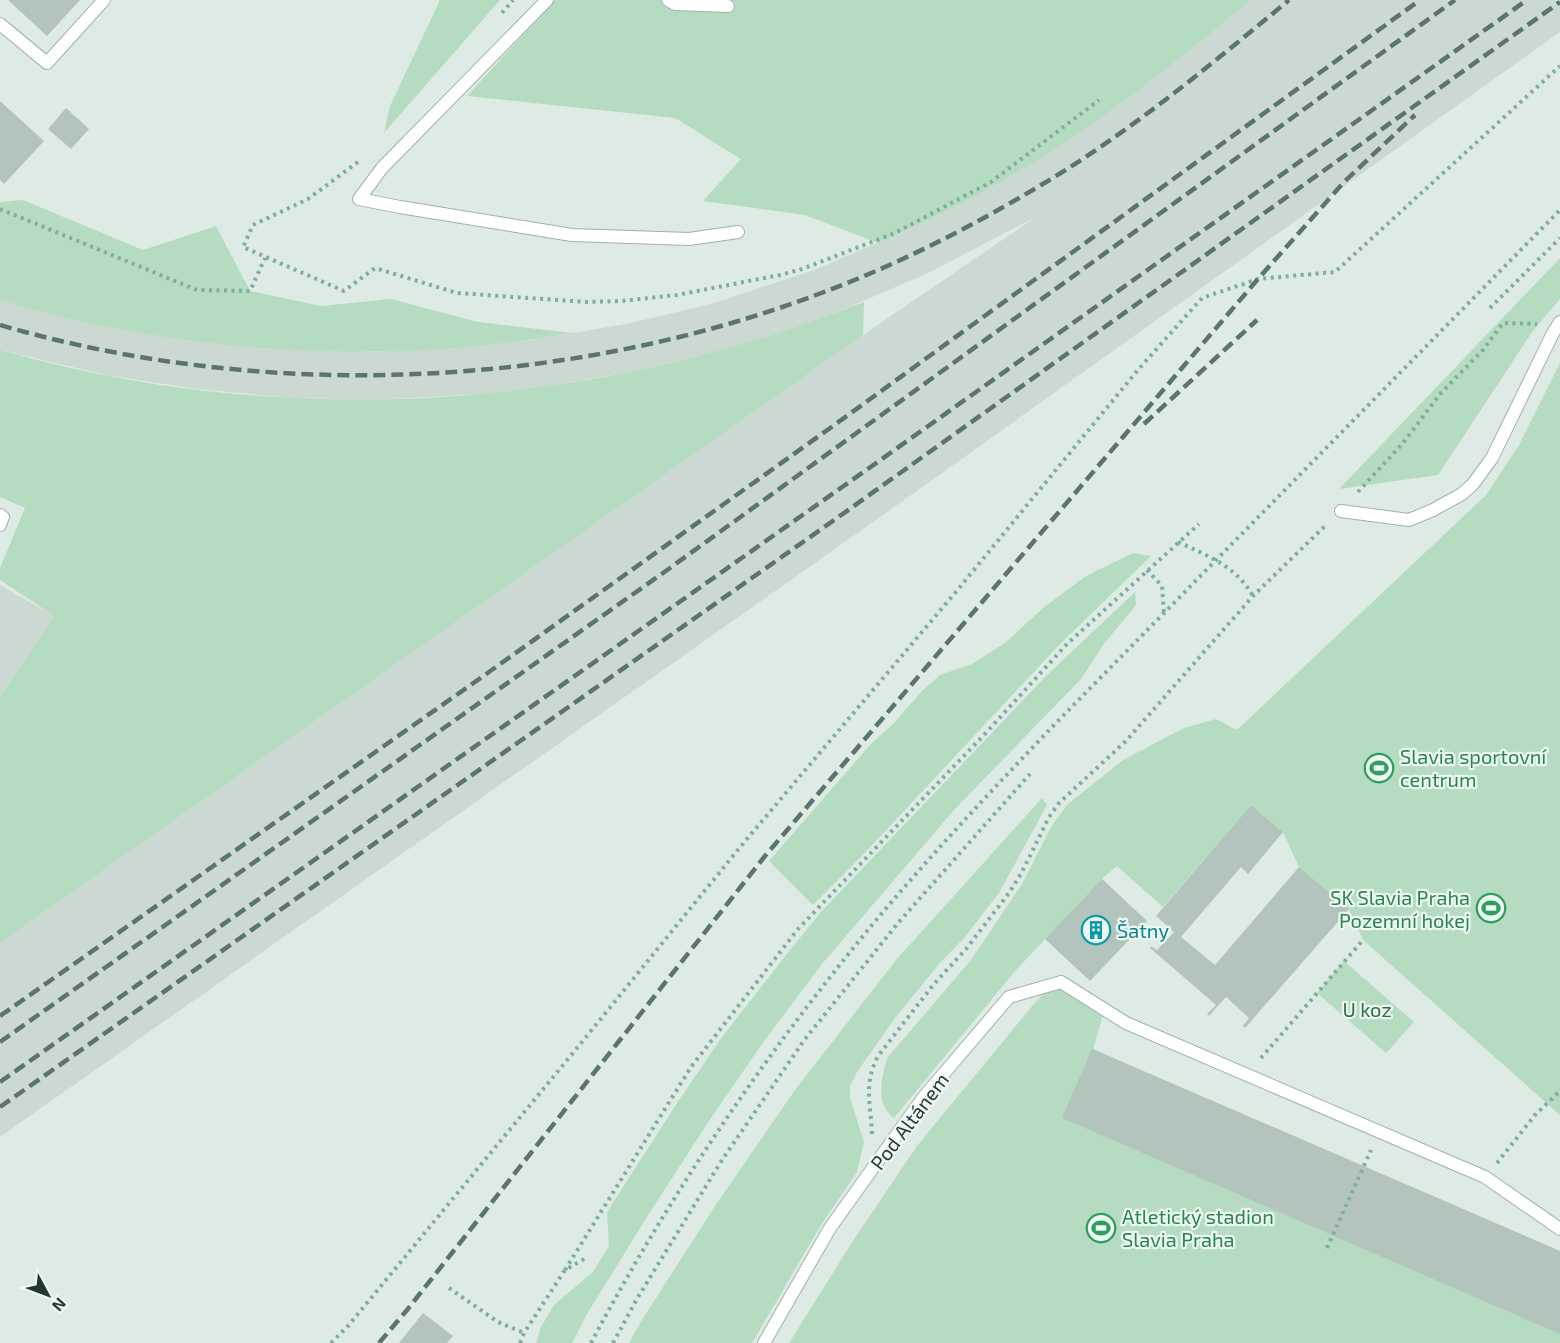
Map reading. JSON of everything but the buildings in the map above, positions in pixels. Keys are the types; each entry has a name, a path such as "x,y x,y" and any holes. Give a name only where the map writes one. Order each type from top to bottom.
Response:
{"lane":[{"path":"0,24 47,63 104,0"},
{"path":"547,0 382,168 359,199 572,235 689,239 738,232"},
{"path":"668,0 675,4 728,6"},
{"path":"1341,511 1409,519 1434,510 1462,494 1473,484 1492,458 1560,322"},
{"path":"0,515 3,517 0,525"},
{"name":"Pod Altánem","path":"764,1343 830,1228 923,1098 1009,997 1061,982 1126,1023 1485,1177 1560,1229"}],"path":[{"path":"331,1343 348,1326 741,846 963,584 1137,371 1202,298 1258,279 1335,272 1560,66"},
{"path":"344,291 243,247 254,225 308,199 362,159"},
{"path":"0,209 197,290 250,291 265,258"},
{"path":"591,1343 620,1288 706,1150 793,1026 883,913 971,812 1560,210"},
{"path":"1490,308 1560,238"},
{"path":"872,1137 868,1081 878,1056 1010,893 1049,817 1059,803 1126,741 1253,596 1341,511 1403,443 1440,394 1484,350 1503,323 1514,322"},
{"path":"520,1343 524,1333 690,1067 798,929 983,736 1067,644 1198,524"},
{"path":"1178,542 1216,560 1245,581 1253,596"},
{"path":"1147,570 1162,586 1164,614"},
{"path":"613,1343 638,1297 722,1160 806,1039 898,923 1030,774"},
{"path":"1246,1074 1363,940"},
{"path":"1485,1177 1535,1115 1560,1091"},
{"path":"1327,1248 1361,1173"},
{"path":"565,1270 586,1258"},
{"path":"449,1288 498,1323 524,1333"}],"shaded area":[{"path":"1251,0 1560,0 1560,32 869,525 0,1137 0,943 863,335 1036,217 928,273 831,315 789,330 724,350 635,371 537,388 484,394 373,400 292,398 197,389 106,375 0,350 0,300 66,317 295,349 373,352 480,346 531,340 626,324 711,304 814,270 908,230 1021,170 1091,124 1137,90"},
{"path":"0,585 54,616 0,696"}],"green space":[{"path":"440,0 500,0 384,133 390,106"},
{"path":"555,0 1251,0 1131,96 1055,149 968,199 878,243 805,215 703,201 741,159 675,118 467,96"},
{"path":"23,200 143,250 216,226 250,291 321,306 391,299 478,322 572,333 501,344 430,350 357,352 284,350 140,333 69,318 0,300 0,202"},
{"path":"1560,258 1560,299 1532,332 1438,475 1339,489"},
{"path":"864,302 863,335 0,943 0,696 54,616 0,580 0,568 25,508 0,497 0,350 107,376 216,392 326,399 436,397 545,386 654,367 760,339"},
{"name":"Slavia sportovní centrum","path":"1560,363 1560,1115 1363,940 1349,909 1299,867 1283,832 1251,805 1163,907 1117,866 1102,879 1015,971 894,1118 884,1106 881,1090 888,1057 971,960 1022,884 1051,827 1067,805 1123,760 1184,728 1216,719 1237,730 1486,495 1519,445"},
{"path":"1133,553 1151,556 1060,644 861,857 813,905 769,861 869,746 940,675 972,664 1005,643 1043,608 1086,576"},
{"path":"1135,592 1136,605 1103,645 1082,678 954,810 822,964 762,1044 650,1212 587,1314 572,1343 536,1343 541,1327 554,1305 593,1272 609,1246 607,1212 677,1103 722,1037 786,955 821,912 1047,675"},
{"path":"1042,798 1047,805 999,893 965,937 939,964 895,1018 857,1072 850,1086 850,1098 864,1142 857,1172 821,1225 752,1343 629,1343 715,1206 795,1090 896,960"},
{"name":"U koz","path":"1344,961 1414,1022 1386,1053 1317,993"},
{"path":"1054,989 1064,990 1103,1015 1093,1049 1560,1251 1560,1343 789,1343 851,1244 917,1146 1033,1005 1044,993"}],"railway":[{"path":"0,325 101,350 204,366 309,374 415,374 520,366 624,349 726,325 824,292 877,270 930,246 1006,205 1065,170 1132,125 1289,0"},
{"path":"0,1016 482,677 833,426 1420,0"},
{"path":"0,1042 663,573 1455,0"},
{"path":"0,1082 1527,0"},
{"path":"0,1107 830,523 1560,2"},
{"path":"379,1343 765,856 1258,279 1344,182 1415,115"},
{"path":"1144,424 1257,320"}],"place":[{"name":"Slavia sportovní centrum","path":"1379,768"},
{"name":"SK Slavia Praha Pozemní hokej","path":"1491,908"},
{"name":"Šatny","path":"1096,930"},
{"name":"Atletický stadion Slavia Praha","path":"1101,1228"}]}
